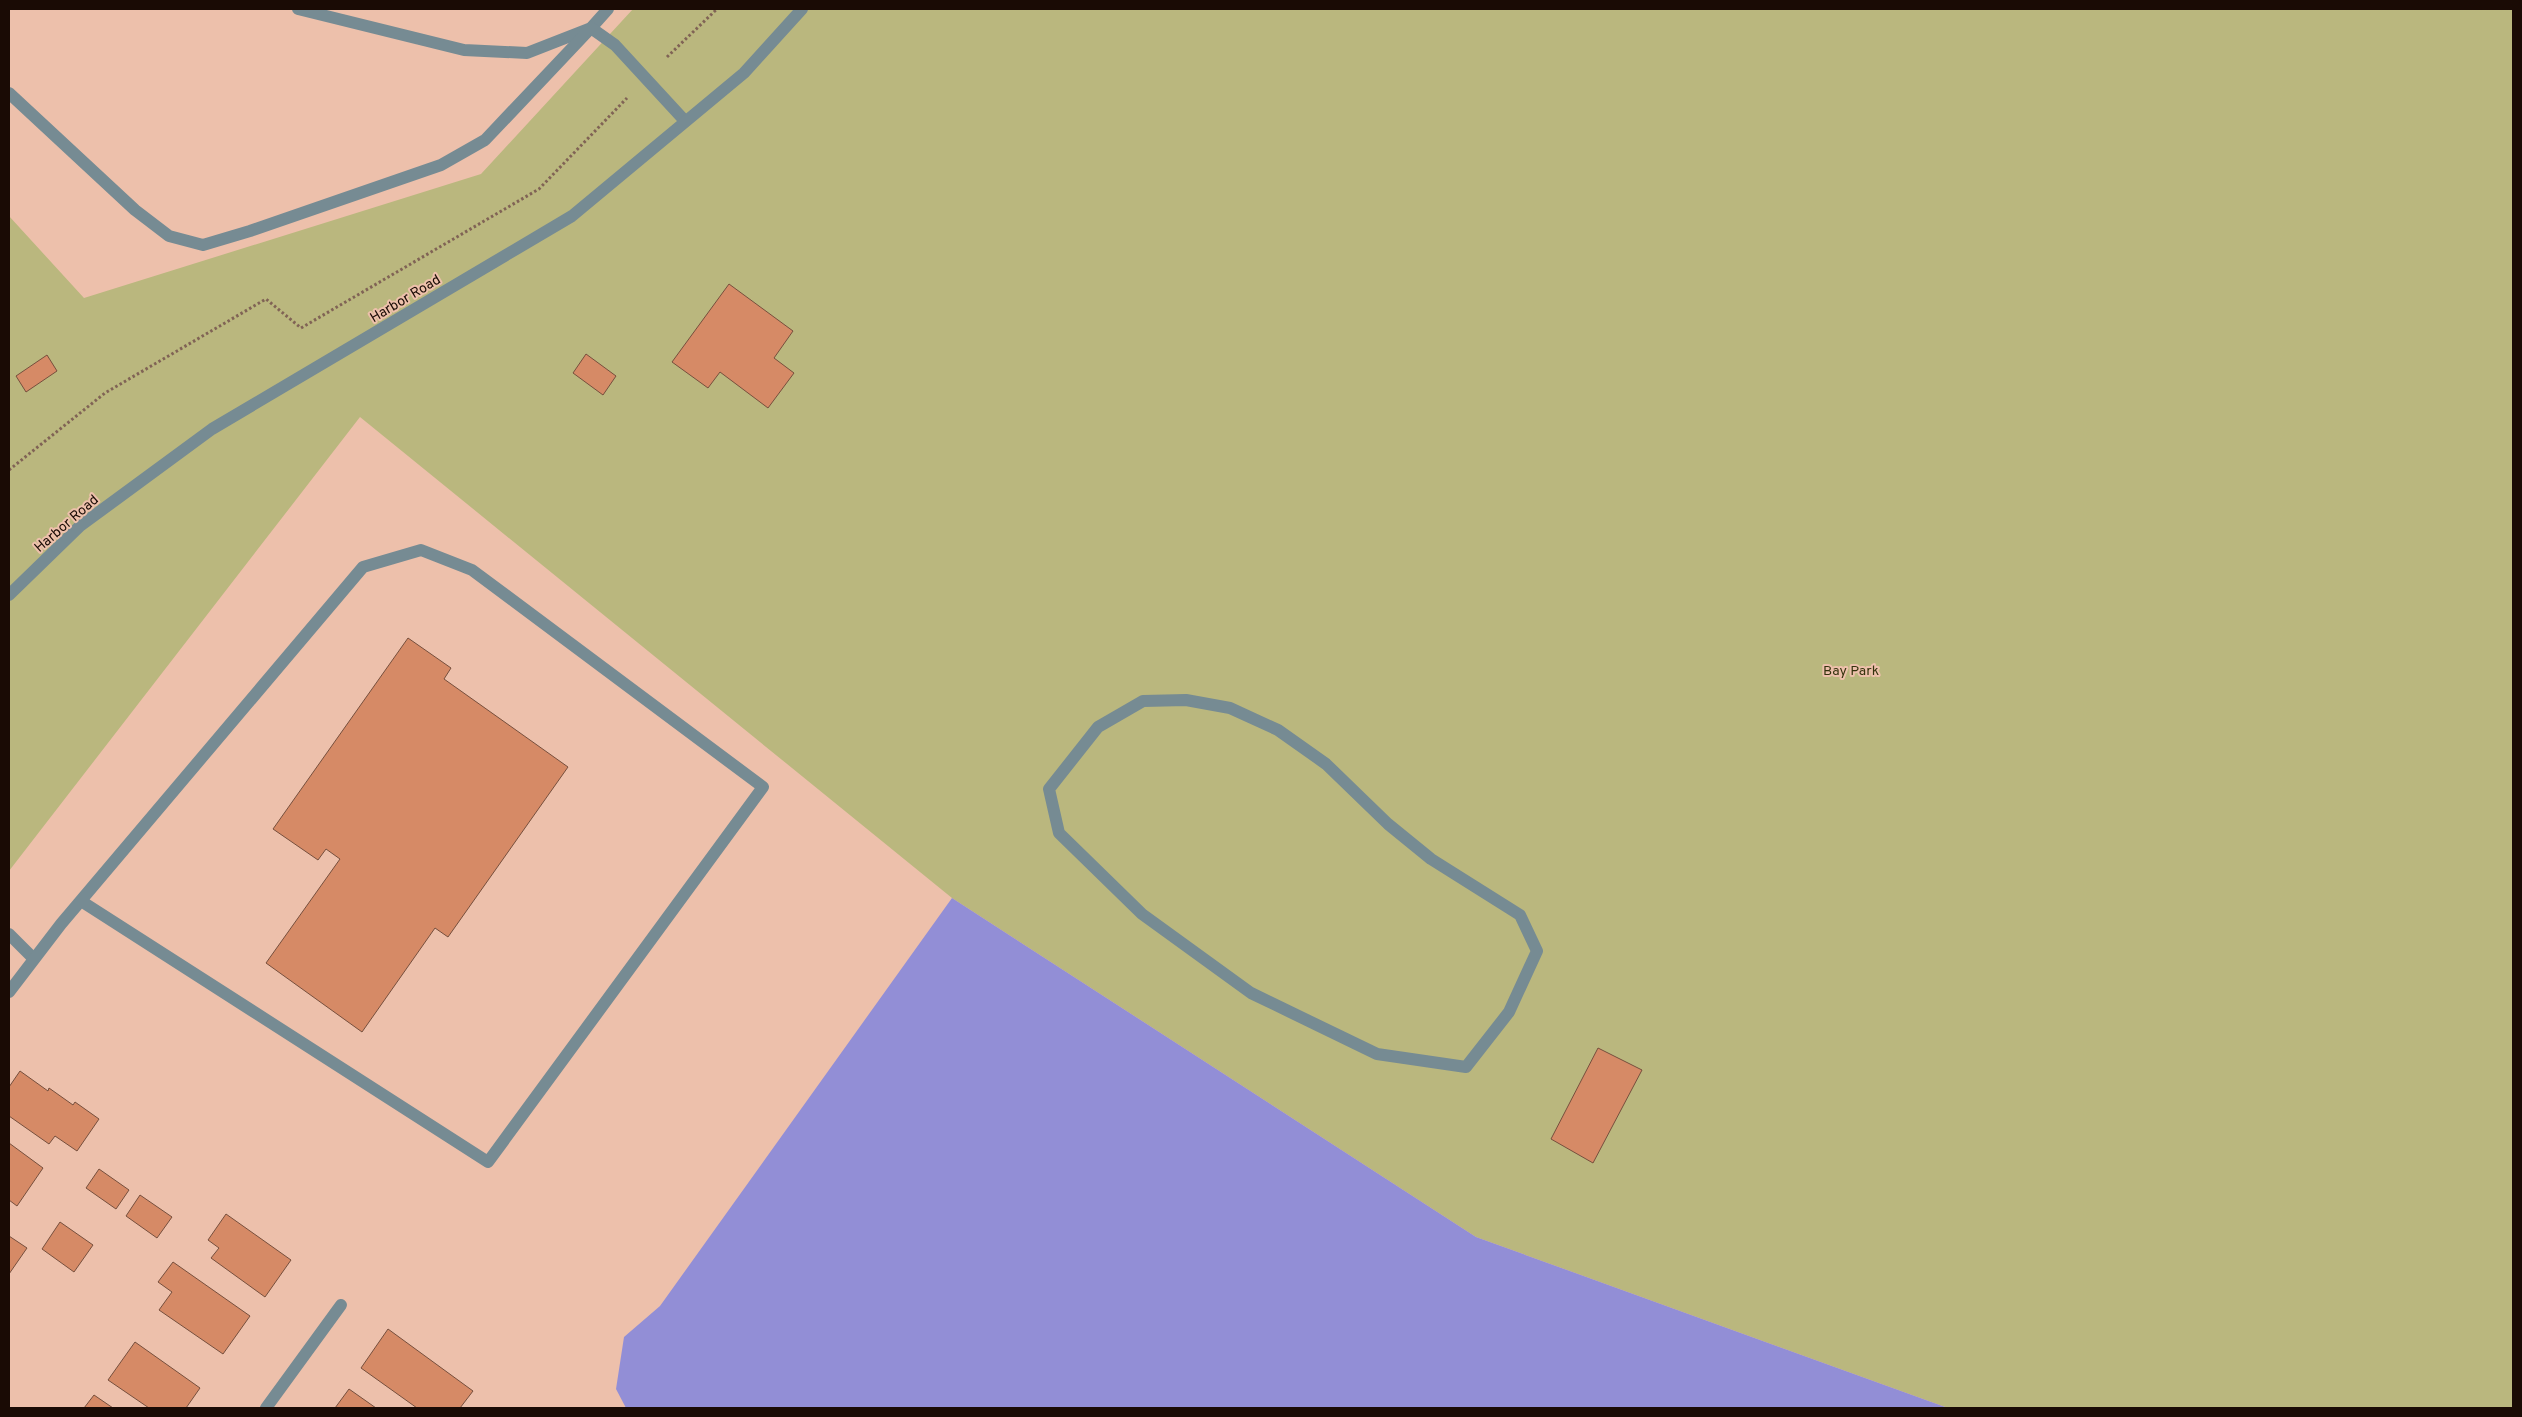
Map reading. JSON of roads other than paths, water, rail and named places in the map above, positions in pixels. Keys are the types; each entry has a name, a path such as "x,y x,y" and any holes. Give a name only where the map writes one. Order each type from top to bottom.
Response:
{"street":[{"path":"298,9 464,50 527,53 591,28"},
{"path":"9,94 135,210 170,236 203,245 250,231 441,165 485,140 608,9"},
{"name":"Harbor Road","path":"9,595 80,526 212,429 572,216 744,73 802,9"},
{"path":"591,28 615,45 685,121"},
{"path":"9,992 33,958 81,901 363,567 421,550 472,570 763,787 488,1162 81,901"},
{"path":"1186,700 1230,708 1278,730 1326,764 1388,824 1431,859 1520,915 1537,951 1510,1012 1466,1067 1377,1054 1251,993 1142,914 1059,833 1048,789 1098,727 1143,701 1186,700"},
{"path":"9,934 33,958"},
{"path":"266,1408 341,1305"}],"park label":[{"name":"Bay Park","path":"1851,670"}]}
